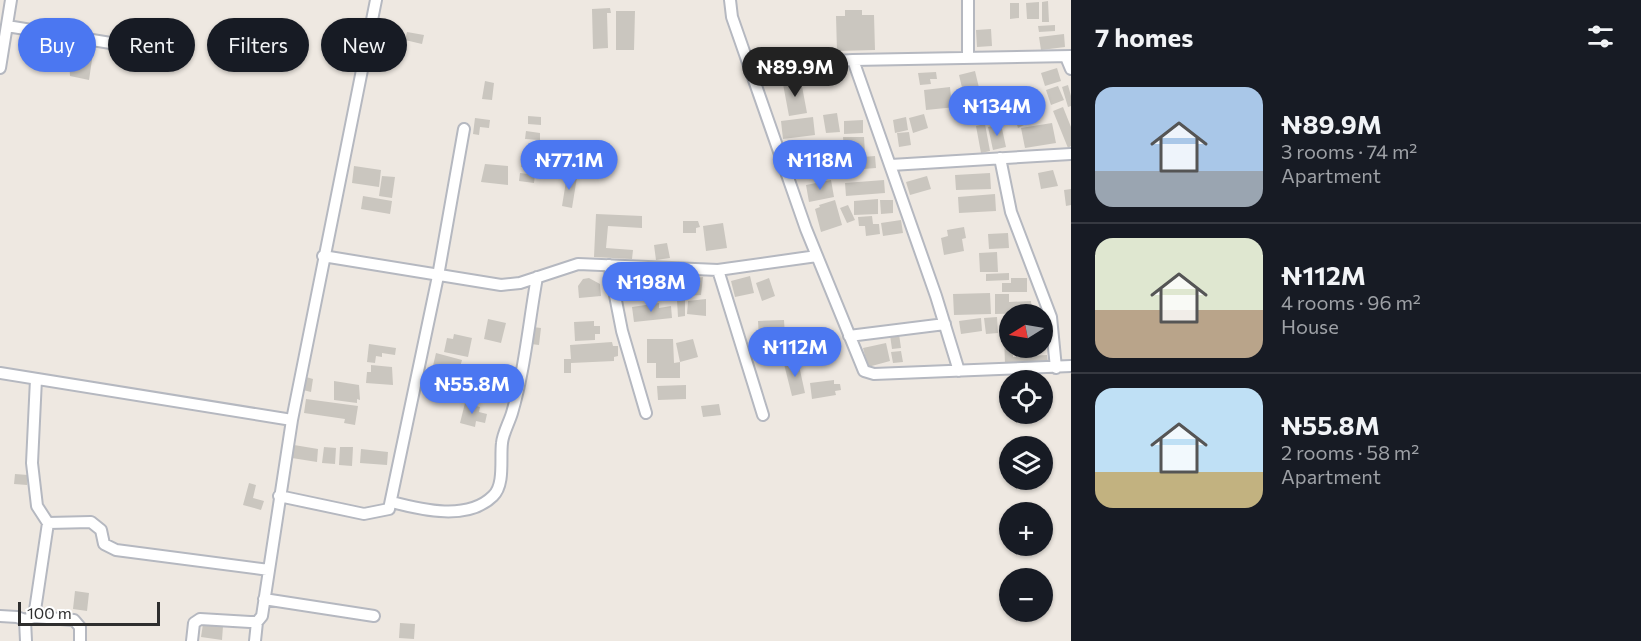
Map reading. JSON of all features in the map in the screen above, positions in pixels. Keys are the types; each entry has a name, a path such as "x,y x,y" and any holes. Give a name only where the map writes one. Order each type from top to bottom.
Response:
{"street":[{"path":"0,68 11,0"},
{"path":"255,641 257,622 262,616 292,420 376,0"},
{"path":"730,0 732,17 817,256 861,366 869,373 1071,366"},
{"path":"968,0 968,58"},
{"path":"7,26 108,43"},
{"path":"749,66 853,60 1069,56 1071,69"},
{"path":"853,60 891,165 959,370"},
{"path":"279,496 364,514 389,509 438,276 464,129"},
{"path":"891,165 1071,154"},
{"path":"1000,158 1011,212 1051,317 1056,368"},
{"path":"323,256 501,285 520,283 578,264 718,270 817,256"},
{"path":"609,265 622,331 646,413"},
{"path":"718,270 763,415"},
{"path":"392,502 419,509 457,512 487,501 496,494 500,477 502,441 513,412 537,277"},
{"path":"849,336 945,324"},
{"path":"0,373 292,420"},
{"path":"26,641 48,523 37,506 32,463 36,379"},
{"path":"48,523 90,522 101,530 104,544 116,550 269,570"},
{"path":"264,599 374,616"},
{"path":"0,616 74,620 80,627 80,641"},
{"path":"192,641 194,623 200,619 257,622"}],"building":[{"path":"1048,1 1049,22 1042,22 1042,2"},
{"path":"1039,2 1039,19 1027,19 1026,3"},
{"path":"1010,3 1019,3 1019,18 1010,19"},
{"path":"610,8 611,13 607,13 608,48 593,49 592,9"},
{"path":"845,10 862,10 862,15 874,15 875,50 837,51 836,16 845,16"},
{"path":"616,11 635,11 634,50 616,50"},
{"path":"1055,25 1055,31 1039,32 1038,26"},
{"path":"991,29 992,46 977,47 976,30"},
{"path":"407,32 424,35 422,44 407,40"},
{"path":"1064,34 1065,47 1041,50 1039,37"},
{"path":"1057,68 1061,81 1045,86 1041,73"},
{"path":"975,71 980,92 964,96 959,75"},
{"path":"70,72 90,72 89,80 70,76"},
{"path":"936,72 937,79 930,79 931,84 920,85 918,73"},
{"path":"485,81 494,83 492,100 482,99"},
{"path":"801,81 807,113 789,116 783,84"},
{"path":"1068,85 1071,106 1068,107 1062,87"},
{"path":"1058,86 1064,100 1051,105 1046,90"},
{"path":"950,87 951,97 955,96 956,107 926,110 924,90"},
{"path":"993,92 996,102 969,109 966,99"},
{"path":"1025,101 1030,122 1018,128 1011,105"},
{"path":"1005,103 1008,117 972,125 969,111"},
{"path":"1063,107 1071,127 1071,146 1068,148 1053,111"},
{"path":"837,113 840,132 826,133 823,115"},
{"path":"924,114 928,128 913,133 909,118"},
{"path":"528,116 541,117 541,125 528,124"},
{"path":"813,117 815,135 783,139 781,121"},
{"path":"906,117 908,130 895,133 893,120"},
{"path":"475,118 490,120 489,128 480,127 479,135 473,134"},
{"path":"863,120 863,133 844,134 844,121"},
{"path":"1052,123 1056,143 1025,148 1021,128"},
{"path":"985,124 990,151 981,153 976,126"},
{"path":"1001,124 1006,147 993,150 988,127"},
{"path":"526,131 540,133 540,140 525,139"},
{"path":"909,132 911,145 899,147 897,133"},
{"path":"843,137 864,137 865,153 844,154"},
{"path":"875,156 876,168 838,171 837,159"},
{"path":"522,159 537,161 536,168 521,167"},
{"path":"485,164 508,166 508,185 481,182"},
{"path":"354,166 381,170 379,187 352,183"},
{"path":"1053,170 1058,186 1041,189 1038,173"},
{"path":"520,173 535,175 534,183 519,181"},
{"path":"990,173 991,189 956,190 955,175"},
{"path":"567,175 577,177 572,208 562,206"},
{"path":"382,176 395,177 392,198 379,196"},
{"path":"927,176 931,189 910,195 906,182"},
{"path":"831,180 834,197 809,202 806,185"},
{"path":"884,180 885,193 846,196 845,183"},
{"path":"1071,189 1071,205 1066,206 1064,190"},
{"path":"995,194 996,211 959,213 958,197"},
{"path":"363,196 392,201 390,214 361,209"},
{"path":"878,199 878,214 854,215 854,201"},
{"path":"835,200 842,225 821,232 815,209 820,207 819,205"},
{"path":"880,200 893,200 893,213 881,214"},
{"path":"848,205 855,220 847,223 840,208"},
{"path":"596,214 642,216 642,228 608,226 606,248 633,250 632,259 594,257"},
{"path":"872,216 873,224 879,224 880,234 866,236 865,226 859,226 858,217"},
{"path":"901,220 903,233 883,236 881,223"},
{"path":"683,221 698,221 700,227 696,228 696,233 683,233"},
{"path":"723,223 727,248 706,251 703,226"},
{"path":"964,227 966,238 962,239 964,251 944,255 941,238 948,236 947,230"},
{"path":"1008,233 1009,248 989,249 988,234"},
{"path":"667,243 670,258 656,260 654,245"},
{"path":"997,252 998,272 980,272 979,253"},
{"path":"1009,273 1009,280 986,281 986,274"},
{"path":"660,275 664,275 666,281 662,281 663,296 624,298 623,279 626,279 626,285 660,282"},
{"path":"750,276 754,293 735,297 731,281"},
{"path":"703,277 701,295 685,296 684,279"},
{"path":"589,278 600,284 601,296 579,298 578,286 583,279"},
{"path":"769,278 775,296 762,301 756,283"},
{"path":"1011,278 1027,278 1027,292 1002,292 1002,283 1011,283"},
{"path":"990,293 991,314 954,315 953,294"},
{"path":"995,294 1009,294 1009,302 1031,301 1031,304 999,304 999,314 995,314"},
{"path":"706,299 706,316 687,314 688,301"},
{"path":"677,300 685,300 685,316 678,317"},
{"path":"659,303 659,308 671,306 672,318 634,322 632,307"},
{"path":"997,317 998,333 986,334 984,318"},
{"path":"981,318 982,331 961,334 959,321"},
{"path":"488,319 506,323 501,343 484,339"},
{"path":"784,320 785,336 759,338 758,321"},
{"path":"594,321 594,326 600,326 600,334 595,334 595,340 575,341 574,322"},
{"path":"533,327 541,328 539,345 531,344"},
{"path":"454,334 472,338 468,357 444,352 447,338 453,339"},
{"path":"899,334 901,348 892,349 890,335"},
{"path":"647,339 673,339 674,363 680,362 680,378 656,378 656,363 647,363"},
{"path":"693,339 698,357 680,362 676,343"},
{"path":"786,339 787,357 760,359 759,340"},
{"path":"612,342 613,346 618,346 618,356 614,357 614,361 571,363 571,373 564,373 564,359 571,359 570,345"},
{"path":"886,343 890,361 868,367 863,348"},
{"path":"369,344 396,348 395,355 382,353 382,357 376,356 375,363 367,362"},
{"path":"901,351 903,362 893,363 891,352"},
{"path":"436,353 462,360 457,378 432,370"},
{"path":"1005,358 1047,358 1048,362 1005,364"},
{"path":"798,361 805,393 792,396 784,364"},
{"path":"371,365 392,367 393,385 366,383 367,372 371,372"},
{"path":"306,377 313,379 311,392 303,390"},
{"path":"834,380 834,384 840,384 841,390 835,391 836,395 812,399 810,383"},
{"path":"334,381 359,385 360,400 357,399 357,403 334,400"},
{"path":"686,385 686,399 658,400 657,386"},
{"path":"306,399 358,406 355,425 344,423 345,419 304,413"},
{"path":"465,403 480,407 479,412 487,414 485,423 476,421 475,427 460,423"},
{"path":"719,404 721,415 703,417 701,406"},
{"path":"294,445 318,449 317,462 292,458"},
{"path":"324,447 336,448 335,464 322,463"},
{"path":"340,447 353,447 352,466 339,465"},
{"path":"361,449 388,452 387,465 360,463"},
{"path":"15,474 28,475 27,485 14,484"},
{"path":"249,483 256,485 253,498 264,501 261,510 243,505"},
{"path":"75,591 89,593 87,611 73,609"},
{"path":"400,623 415,624 414,639 399,638"},
{"path":"203,624 223,626 222,640 201,637"}]}
